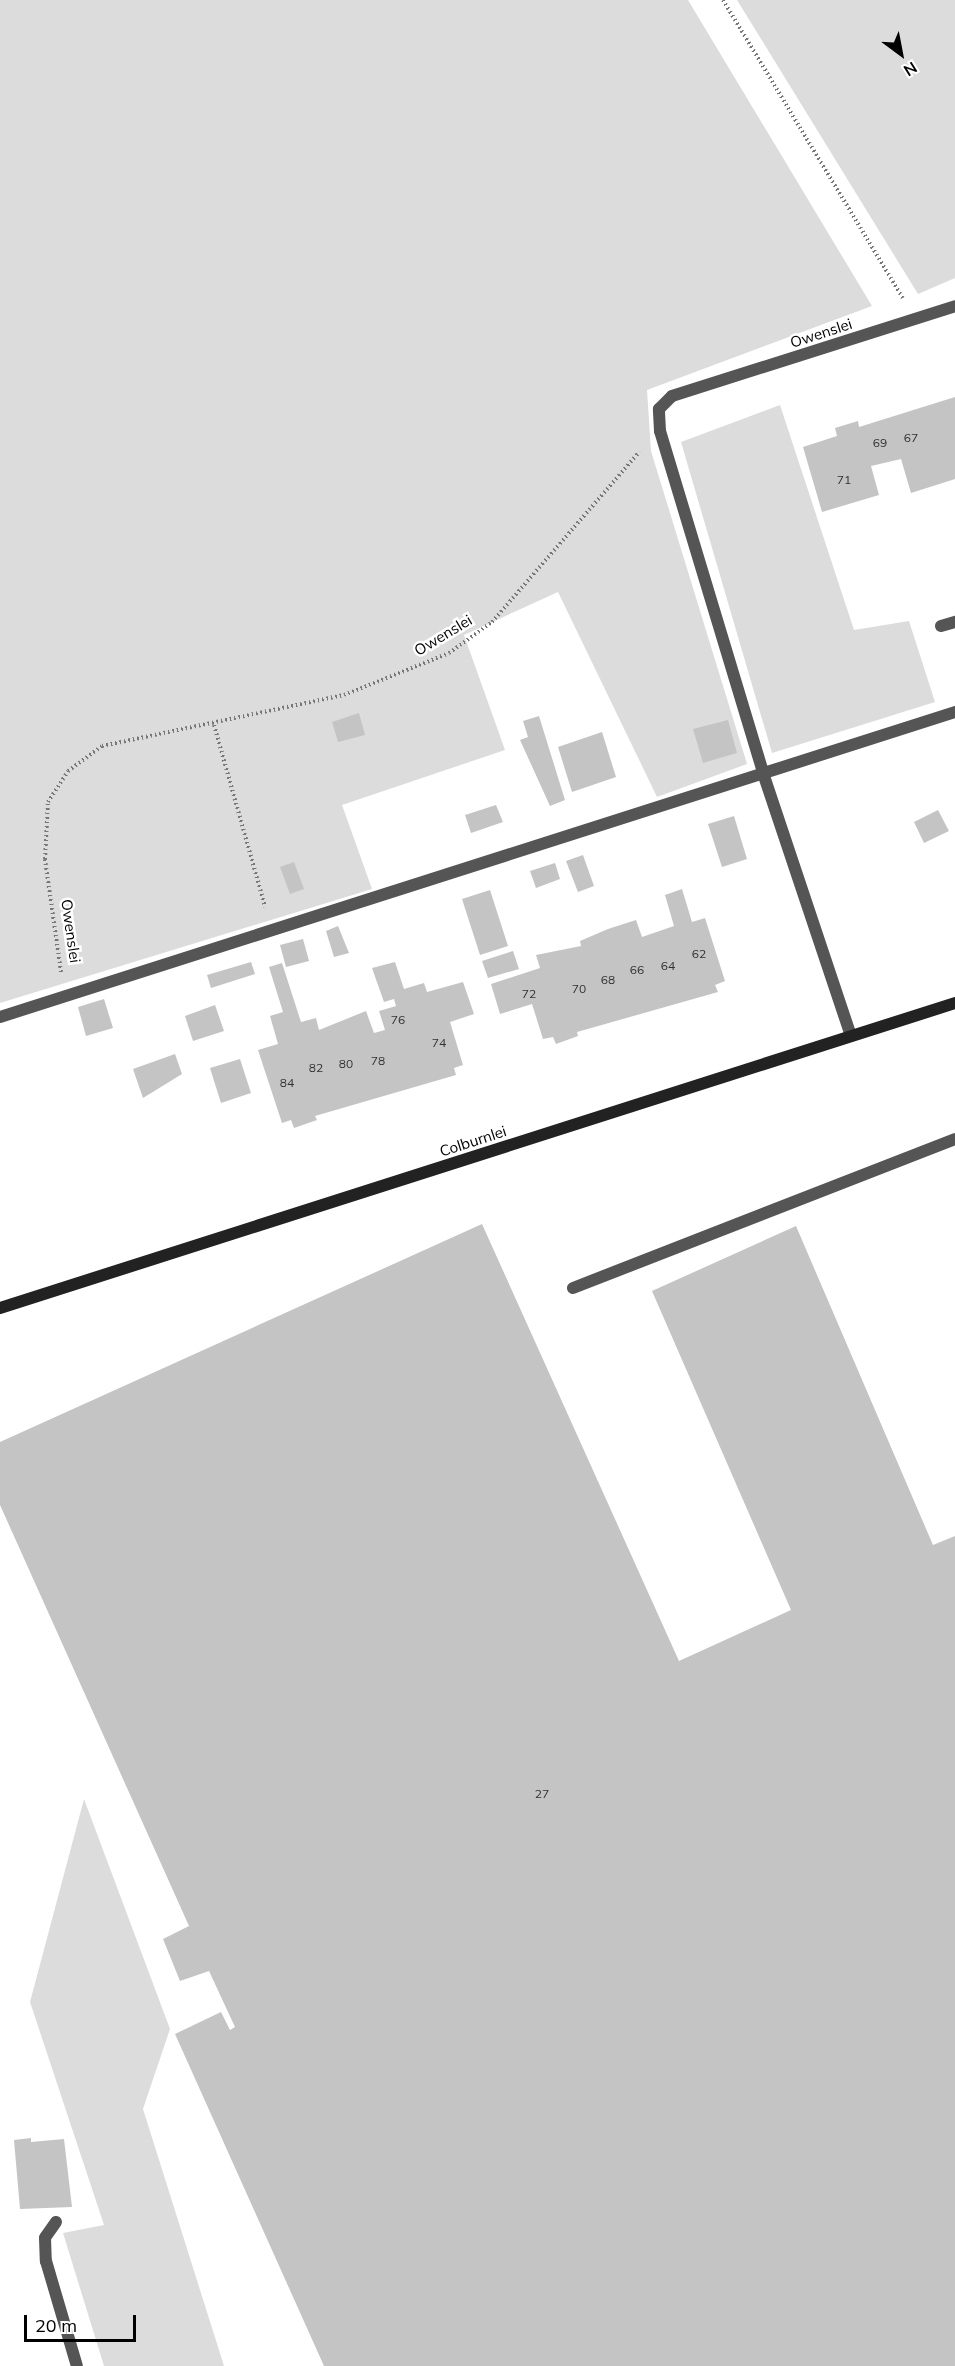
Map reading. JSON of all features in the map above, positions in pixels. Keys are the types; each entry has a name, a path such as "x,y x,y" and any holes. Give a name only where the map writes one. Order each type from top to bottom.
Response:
{"street":[{"name":"Owenslei","path":"660,430 659,409 672,396 955,306"},
{"path":"660,430 763,773 851,1036"},
{"path":"941,626 955,622"},
{"path":"0,1017 955,712"},
{"name":"Colburnlei","path":"0,1308 955,1003"},
{"path":"573,1288 955,1139"},
{"path":"56,2222 45,2238 46,2261 77,2366"}],"path":[{"path":"723,0 916,319"},
{"name":"Owenslei","path":"65,997 45,859 48,802 68,771 102,746 214,725 344,695 449,653 492,622 566,531 660,430"},
{"path":"214,725 272,930"}],"shaded area":[{"path":"0,0 688,0 872,306 647,390 651,451 747,764 657,797 558,592 464,635 505,750 342,805 372,889 0,1003"},
{"path":"737,0 955,0 955,278 918,294"},
{"path":"780,405 854,630 909,621 935,702 772,753 681,442"},
{"path":"84,1799 170,2029 143,2109 224,2366 104,2366 63,2233 104,2225 30,2002"}],"building":[{"path":"955,397 955,479 911,493 901,459 871,466 879,495 822,512 803,447 837,436 835,428 858,421 859,427"},
{"path":"359,713 365,735 338,742 332,722"},
{"path":"539,716 565,800 550,806 520,740 528,737 523,721"},
{"path":"728,720 737,753 703,763 693,729"},
{"path":"602,732 616,777 572,792 558,747"},
{"path":"496,805 503,822 471,833 465,815"},
{"path":"938,810 949,831 924,843 914,822"},
{"path":"734,816 747,859 722,867 708,824"},
{"path":"583,855 594,886 578,892 566,861"},
{"path":"294,862 304,889 290,894 280,867"},
{"path":"555,863 560,879 536,888 530,871"},
{"path":"682,889 692,922 705,918 725,981 715,985 718,992 577,1032 578,1036 556,1044 553,1037 543,1039 532,1004 500,1014 491,984 540,968 536,955 581,946 580,941 636,920 642,937 674,926 665,895"},
{"path":"490,890 508,946 480,955 462,899"},
{"path":"338,926 349,953 334,957 326,931"},
{"path":"303,939 309,961 286,967 280,945"},
{"path":"513,951 519,969 488,978 482,961"},
{"path":"251,962 255,974 211,988 207,975"},
{"path":"395,962 404,989 424,983 427,992 463,982 474,1014 450,1022 463,1065 454,1068 456,1075 315,1116 317,1120 294,1128 291,1120 282,1123 258,1050 278,1044 270,1016 283,1012 269,967 282,963 301,1022 316,1018 319,1030 366,1011 374,1033 385,1030 379,1011 396,1006 394,999 384,1002 372,968"},
{"path":"104,999 113,1028 86,1036 78,1007"},
{"path":"215,1005 224,1031 193,1041 185,1016"},
{"path":"175,1054 182,1074 143,1098 133,1069"},
{"path":"240,1059 251,1093 221,1103 210,1068"},
{"path":"482,1224 679,1661 791,1610 652,1291 796,1226 933,1545 955,1536 955,2366 324,2366 175,2034 221,2012 230,2030 235,2027 209,1971 180,1981 163,1939 189,1926 0,1505 0,1442"},
{"path":"31,2138 31,2142 64,2139 72,2207 20,2209 14,2140"}]}
